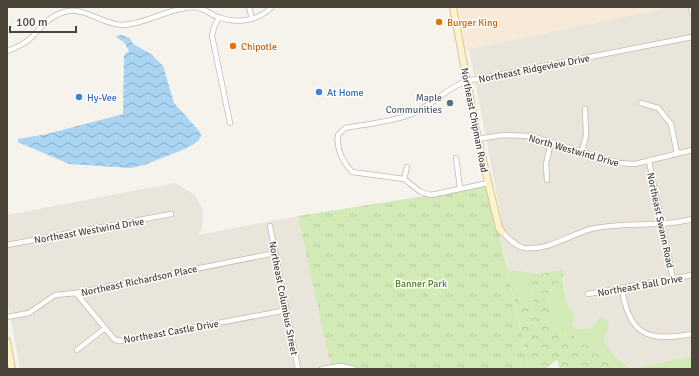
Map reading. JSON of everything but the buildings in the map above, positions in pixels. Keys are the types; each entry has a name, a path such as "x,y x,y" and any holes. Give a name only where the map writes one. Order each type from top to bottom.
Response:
{"street":[{"path":"249,7 252,19"},
{"path":"7,51 27,41 52,16 73,10 120,25 132,24 179,8 207,10 219,17 243,20 252,19 266,14 272,7"},
{"name":"Northeast Chipman Road","path":"453,7 478,138 499,228 502,232"},
{"path":"691,7 692,12"},
{"path":"219,17 214,27 212,36 230,123"},
{"name":"Northeast Ridgeview Drive","path":"404,179 352,172 343,163 338,135 345,128 411,114 443,95 457,84 467,81 692,37"},
{"path":"641,104 658,108 671,124 677,154"},
{"path":"582,152 586,136 585,109"},
{"name":"North Westwind Drive","path":"478,138 503,135 530,136 619,163 634,164 692,150"},
{"path":"547,180 546,164 551,142"},
{"path":"456,158 460,188"},
{"name":"Northeast Swann Road","path":"649,161 673,279"},
{"path":"406,167 404,179 421,192 431,195 488,183"},
{"name":"Northeast Westwind Drive","path":"7,245 171,214"},
{"path":"502,232 510,241 522,248 535,248 591,230 610,226 662,224 692,219"},
{"name":"Northeast Columbus Street","path":"270,226 298,369"},
{"name":"Northeast Richardson Place","path":"7,318 29,313 55,295 76,293 275,253"},
{"name":"Northeast Ball Drive","path":"588,294 692,276"},
{"path":"622,289 626,309 638,328 645,334 660,337 692,334"},
{"name":"Northeast Castle Drive","path":"76,293 115,340 122,341 287,310"},
{"path":"77,350 105,328"},
{"path":"7,341 12,369"},
{"path":"322,369 340,366 354,369"}],"shaded area":[{"path":"459,7 671,7 465,50"},
{"path":"671,7 692,7 692,356 632,369 613,355 591,329 578,329 571,326 574,314 566,303 563,269 541,274 507,269 499,228 501,217 469,49"},
{"path":"175,183 195,195 203,210 202,229 198,235 298,216 332,369 20,369 7,298 7,215"}],"green space":[{"name":"Banner Park","path":"488,183 529,369 354,369 331,367 298,216 431,195"},
{"path":"507,269 541,274 532,281 533,312 513,295"},
{"path":"563,269 563,278 549,292 550,312 542,313 543,322 554,322 595,349 617,369 560,369 557,360 545,369 529,369 513,295 533,312 532,281 541,274"},
{"path":"563,278 566,303 574,314 572,326 578,329 591,329 600,317 609,322 604,342 613,355 631,369 617,369 595,349 554,322 543,323 542,313 550,311 549,292"},
{"path":"692,356 692,369 631,369"}],"water":[{"path":"121,35 130,38 133,44 151,54 163,66 174,103 200,132 201,136 198,141 185,149 147,164 131,168 69,164 18,142 18,139 47,134 123,114 124,55 129,51 124,42 116,36"}],"place":[{"name":"Burger King","path":"439,22"},
{"name":"Chipotle","path":"233,46"},
{"name":"At Home","path":"319,92"},
{"name":"Hy-Vee","path":"79,97"},
{"name":"Maple Communities","path":"450,103"}]}
